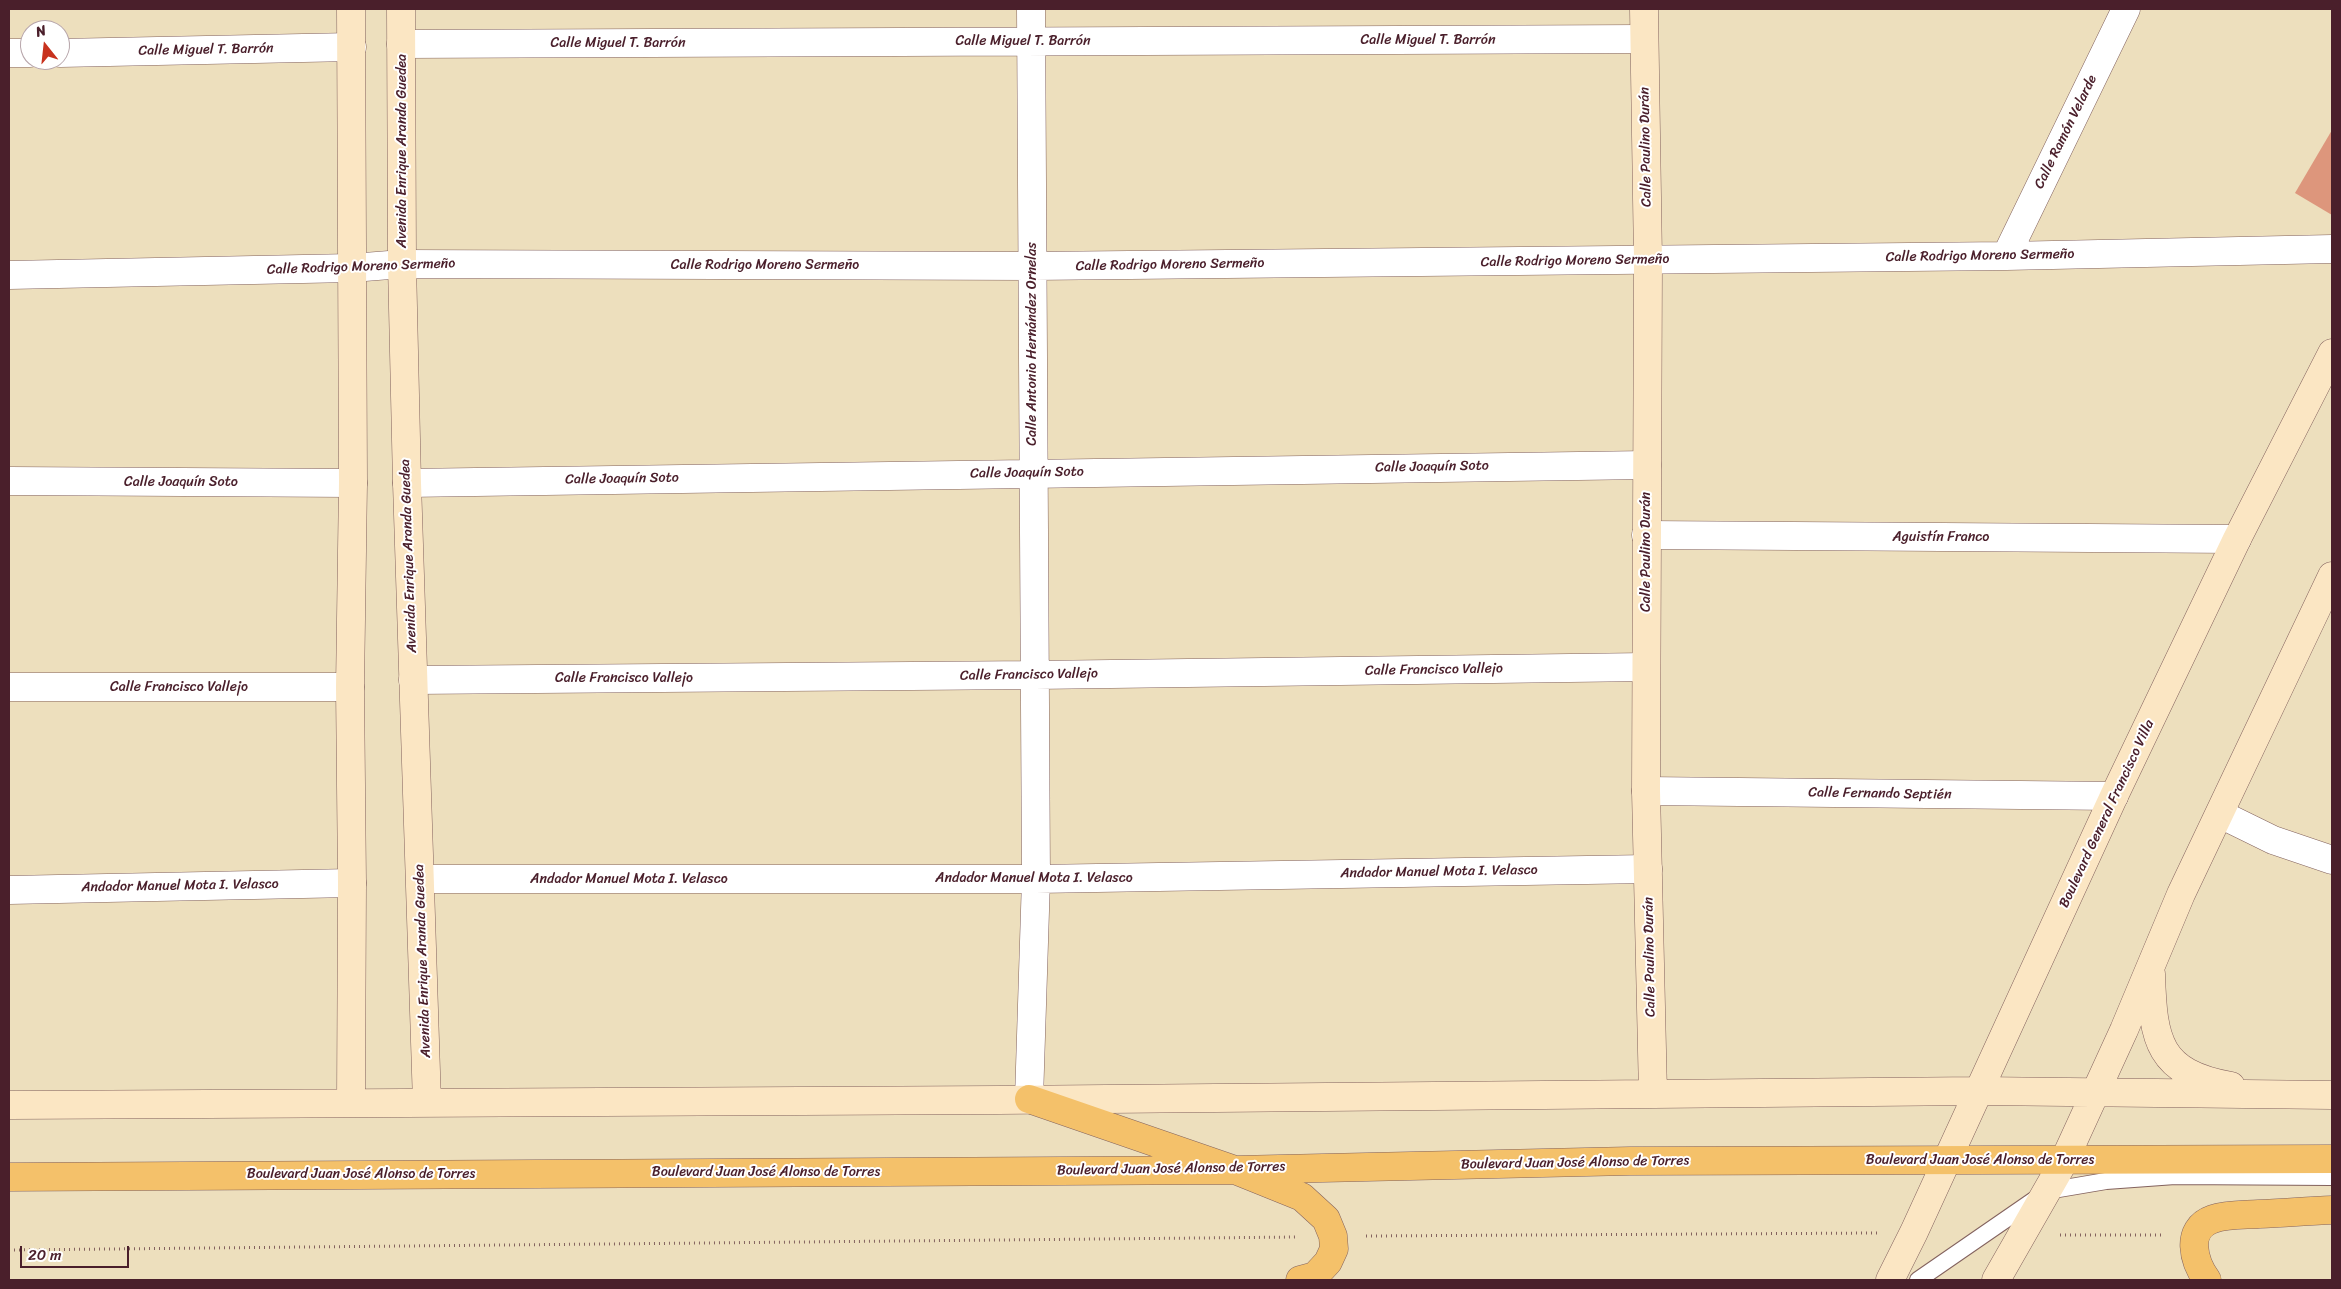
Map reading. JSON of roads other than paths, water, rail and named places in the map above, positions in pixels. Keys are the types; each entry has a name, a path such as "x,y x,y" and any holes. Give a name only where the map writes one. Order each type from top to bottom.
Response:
{"main road":[{"path":"1029,1099 1235,1170 1302,1197 1326,1219 1333,1236 1334,1249 1328,1262 1315,1276 1300,1280"},
{"name":"Boulevard Juan José Alonso de Torres","path":"9,1177 1235,1170 1630,1161 2332,1159"},
{"path":"2207,1280 2198,1268 2193,1250 2195,1235 2211,1219 2332,1210"}],"street":[{"path":"351,9 354,483 350,687 352,883 351,1103"},
{"name":"Avenida Enrique Aranda Guedea","path":"401,9 402,264 407,483 427,1103"},
{"name":"Calle Antonio Hernández Ornelas","path":"1029,1099 1036,879 1031,9"},
{"name":"Calle Paulino Durán","path":"1644,9 1648,260 1646,791 1653,1094"},
{"name":"Calle Ramón Velarde","path":"2006,256 2126,9"},
{"name":"Calle Miguel T. Barrón","path":"401,44 1644,39"},
{"name":"Calle Miguel T. Barrón","path":"70,53 352,47"},
{"name":"Calle Rodrigo Moreno Sermeño","path":"9,275 352,268 402,264 1032,266 2006,256 2332,249"},
{"name":"Boulevard General Francisco Villa","path":"1890,1280 1980,1091 2114,796 2237,539 2332,353"},
{"name":"Calle Joaquín Soto","path":"407,483 1033,472 1647,465"},
{"name":"Calle Joaquín Soto","path":"9,481 354,483"},
{"name":"Aguistín Franco","path":"1646,535 2237,539"},
{"path":"1996,1280 2064,1161 2151,969 2181,894 2332,576"},
{"name":"Calle Francisco Vallejo","path":"413,680 1035,675 1646,667"},
{"name":"Calle Francisco Vallejo","path":"9,687 350,687"},
{"name":"Calle Fernando Septién","path":"1646,791 2114,796"},
{"path":"2220,814 2273,840 2332,860"},
{"name":"Andador Manuel Mota I. Velasco","path":"421,879 1036,879 1648,869"},
{"name":"Andador Manuel Mota I. Velasco","path":"9,890 352,883"},
{"path":"2151,969 2155,1029 2162,1049 2173,1064 2194,1075 2226,1085 2287,1096"},
{"path":"9,1105 1980,1091 2094,1094 2332,1095"}],"lane":[{"path":"1918,1280 2047,1191 2106,1180 2165,1177 2332,1177"}]}
